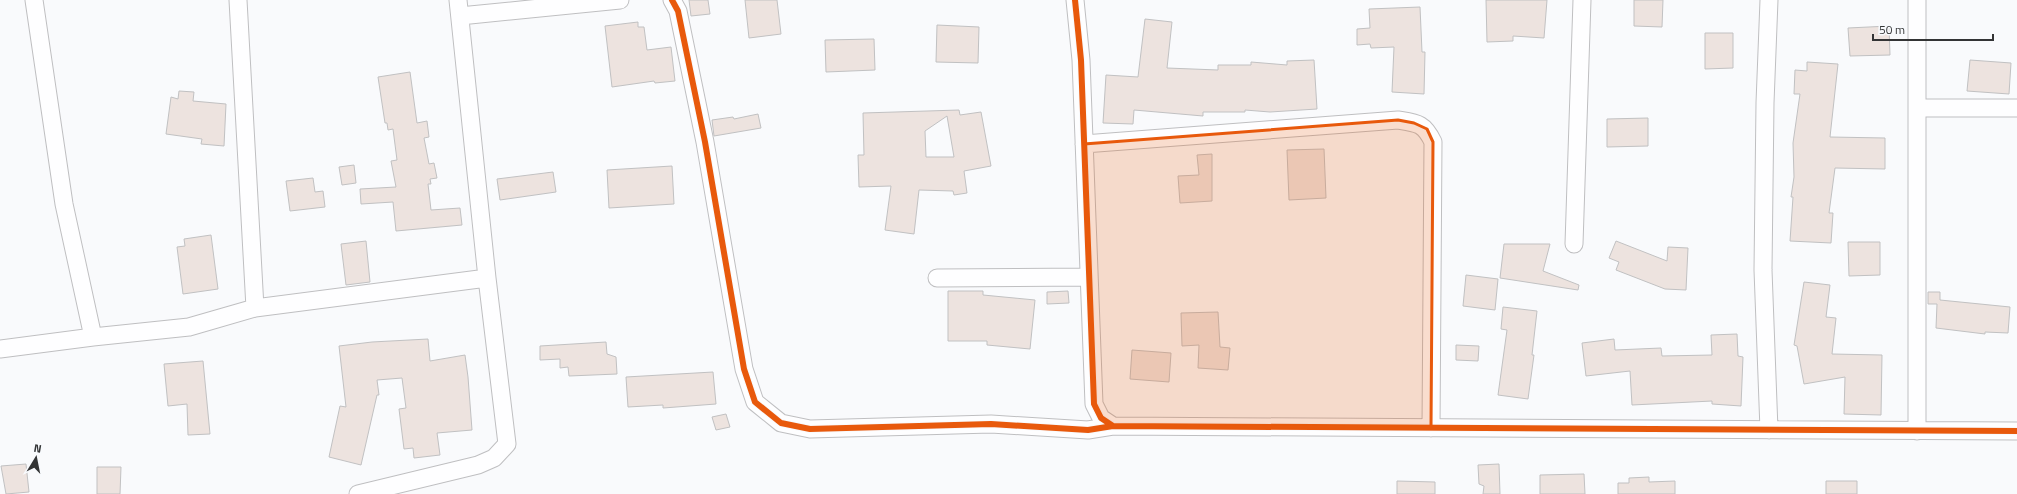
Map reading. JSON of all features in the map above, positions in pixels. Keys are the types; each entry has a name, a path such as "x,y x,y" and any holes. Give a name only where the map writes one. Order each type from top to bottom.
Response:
{"street":[{"path":"34,0 64,204 93,337"},
{"path":"238,0 255,308"},
{"path":"358,494 478,465 494,458 507,444 487,278 459,8 620,0"},
{"path":"672,0 678,11 703,134 744,369 755,402 781,423 810,429 991,424 1088,430 1113,426 2017,431"},
{"path":"1075,0 1081,60 1094,404 1101,418 1113,426"},
{"path":"1574,244 1582,0"},
{"path":"1769,0 1765,103 1762,270 1769,430"},
{"path":"1917,0 1917,431"},
{"path":"1917,108 2017,108"},
{"path":"1084,144 1398,120 1414,122 1428,129 1433,142 1432,428"},
{"path":"937,278 1089,277"},
{"path":"0,350 93,337 189,327 255,308 487,278"}],"highlighted area":[{"path":"1398,120 1414,123 1427,129 1433,142 1431,428 1113,426 1101,418 1094,404 1084,144"}],"building":[{"path":"689,0 708,0 710,14 691,16"},
{"path":"745,0 777,0 781,34 749,38"},
{"path":"1486,0 1547,0 1544,38 1513,36 1513,41 1487,42"},
{"path":"1634,0 1663,0 1662,27 1634,26"},
{"path":"1420,7 1422,52 1425,52 1424,94 1392,92 1394,47 1371,48 1370,44 1357,45 1357,29 1370,28 1369,9"},
{"path":"1145,19 1172,22 1167,68 1218,70 1218,65 1251,65 1251,62 1287,65 1287,61 1314,60 1317,109 1270,112 1245,110 1245,112 1203,112 1203,116 1134,110 1133,124 1103,123 1106,75 1138,77"},
{"path":"638,22 638,27 644,27 647,50 671,47 675,81 655,83 654,81 612,87 605,26"},
{"path":"937,25 979,27 978,63 936,62"},
{"path":"1889,26 1890,55 1850,56 1848,28"},
{"path":"1705,33 1733,33 1733,68 1705,69"},
{"path":"874,39 875,70 826,72 825,40"},
{"path":"1970,60 2011,63 2009,94 1967,91"},
{"path":"1807,62 1838,64 1830,137 1885,138 1885,169 1835,168 1829,213 1833,213 1831,243 1790,241 1793,197 1791,197 1794,177 1793,143 1800,94 1794,94 1795,70 1807,71"},
{"path":"410,72 417,123 427,121 429,137 424,138 429,164 434,163 437,178 430,179 431,184 428,184 431,210 460,208 462,225 396,231 393,202 361,204 360,189 396,187 391,161 397,160 393,129 388,130 387,123 385,123 378,77"},
{"path":"179,91 194,92 193,101 226,104 224,146 201,144 202,139 166,134 171,97 178,99"},
{"path":"959,110 960,115 981,112 991,166 964,171 967,193 954,195 953,191 919,190 914,234 885,230 891,186 859,187 858,155 864,155 863,113","holes":["947,116 954,157 926,157 925,131"]},
{"path":"758,114 761,128 714,136 712,120 733,117 734,119"},
{"path":"1648,118 1648,146 1607,147 1607,119"},
{"path":"1324,149 1326,198 1289,200 1287,150"},
{"path":"1212,154 1212,201 1180,203 1178,176 1199,175 1197,155"},
{"path":"354,165 356,183 342,185 339,167"},
{"path":"672,166 674,204 609,208 607,170"},
{"path":"553,172 556,192 500,200 497,179"},
{"path":"313,178 315,192 323,191 325,207 290,211 286,181"},
{"path":"211,235 218,289 183,294 177,247 185,246 184,239"},
{"path":"366,241 370,282 346,285 341,244"},
{"path":"1616,241 1667,261 1668,247 1688,248 1686,290 1665,289 1616,270 1619,262 1609,258"},
{"path":"1848,242 1880,242 1880,275 1849,276"},
{"path":"1504,244 1550,244 1543,271 1579,285 1578,290 1500,278"},
{"path":"1466,275 1498,279 1495,310 1463,306"},
{"path":"1804,282 1830,285 1826,317 1836,318 1832,354 1882,355 1881,415 1844,414 1845,377 1804,384 1797,346 1794,345"},
{"path":"948,291 983,291 983,295 1035,300 1030,349 987,345 987,341 948,341"},
{"path":"1068,291 1069,303 1047,304 1047,292"},
{"path":"1928,292 1940,292 1940,300 2010,307 2008,333 1985,332 1985,334 1936,328 1937,304 1928,304"},
{"path":"1503,307 1537,311 1532,355 1534,355 1528,399 1498,395 1507,330 1501,329"},
{"path":"1218,312 1220,347 1230,348 1228,370 1198,368 1199,345 1182,346 1181,313"},
{"path":"1737,334 1738,356 1743,357 1741,406 1712,404 1712,401 1632,405 1630,371 1586,376 1582,343 1614,339 1615,350 1661,348 1662,356 1712,355 1711,335"},
{"path":"428,339 430,361 465,355 472,430 437,433 440,455 414,458 413,448 404,449 399,409 406,408 402,378 377,380 379,395 377,395 361,465 329,457 340,406 346,407 339,346 372,342"},
{"path":"606,342 607,354 616,357 617,374 569,376 568,367 560,368 560,359 540,360 540,346"},
{"path":"1456,345 1479,346 1478,361 1456,360"},
{"path":"1132,350 1171,353 1169,382 1130,379"},
{"path":"203,361 210,434 188,435 187,404 168,406 164,364"},
{"path":"713,372 716,404 663,408 663,405 628,407 626,377"},
{"path":"726,414 730,427 716,430 712,417"},
{"path":"26,464 29,492 6,494 1,466"},
{"path":"1499,464 1500,494 1483,494 1484,486 1479,484 1478,465"},
{"path":"97,467 121,467 120,494 97,494"},
{"path":"1584,474 1585,494 1540,494 1540,475"},
{"path":"1649,477 1649,482 1675,481 1675,494 1618,494 1618,483 1629,483 1629,478"},
{"path":"1397,481 1435,482 1435,494 1397,494"},
{"path":"1826,481 1857,481 1857,494 1826,494"}],"cycle path":[{"path":"672,0 678,11 705,142 744,369 755,402 781,423 810,429 991,424 1088,430 1113,426"},
{"path":"1075,0 1081,60 1094,404 1101,418 1113,426 2017,431"}]}
